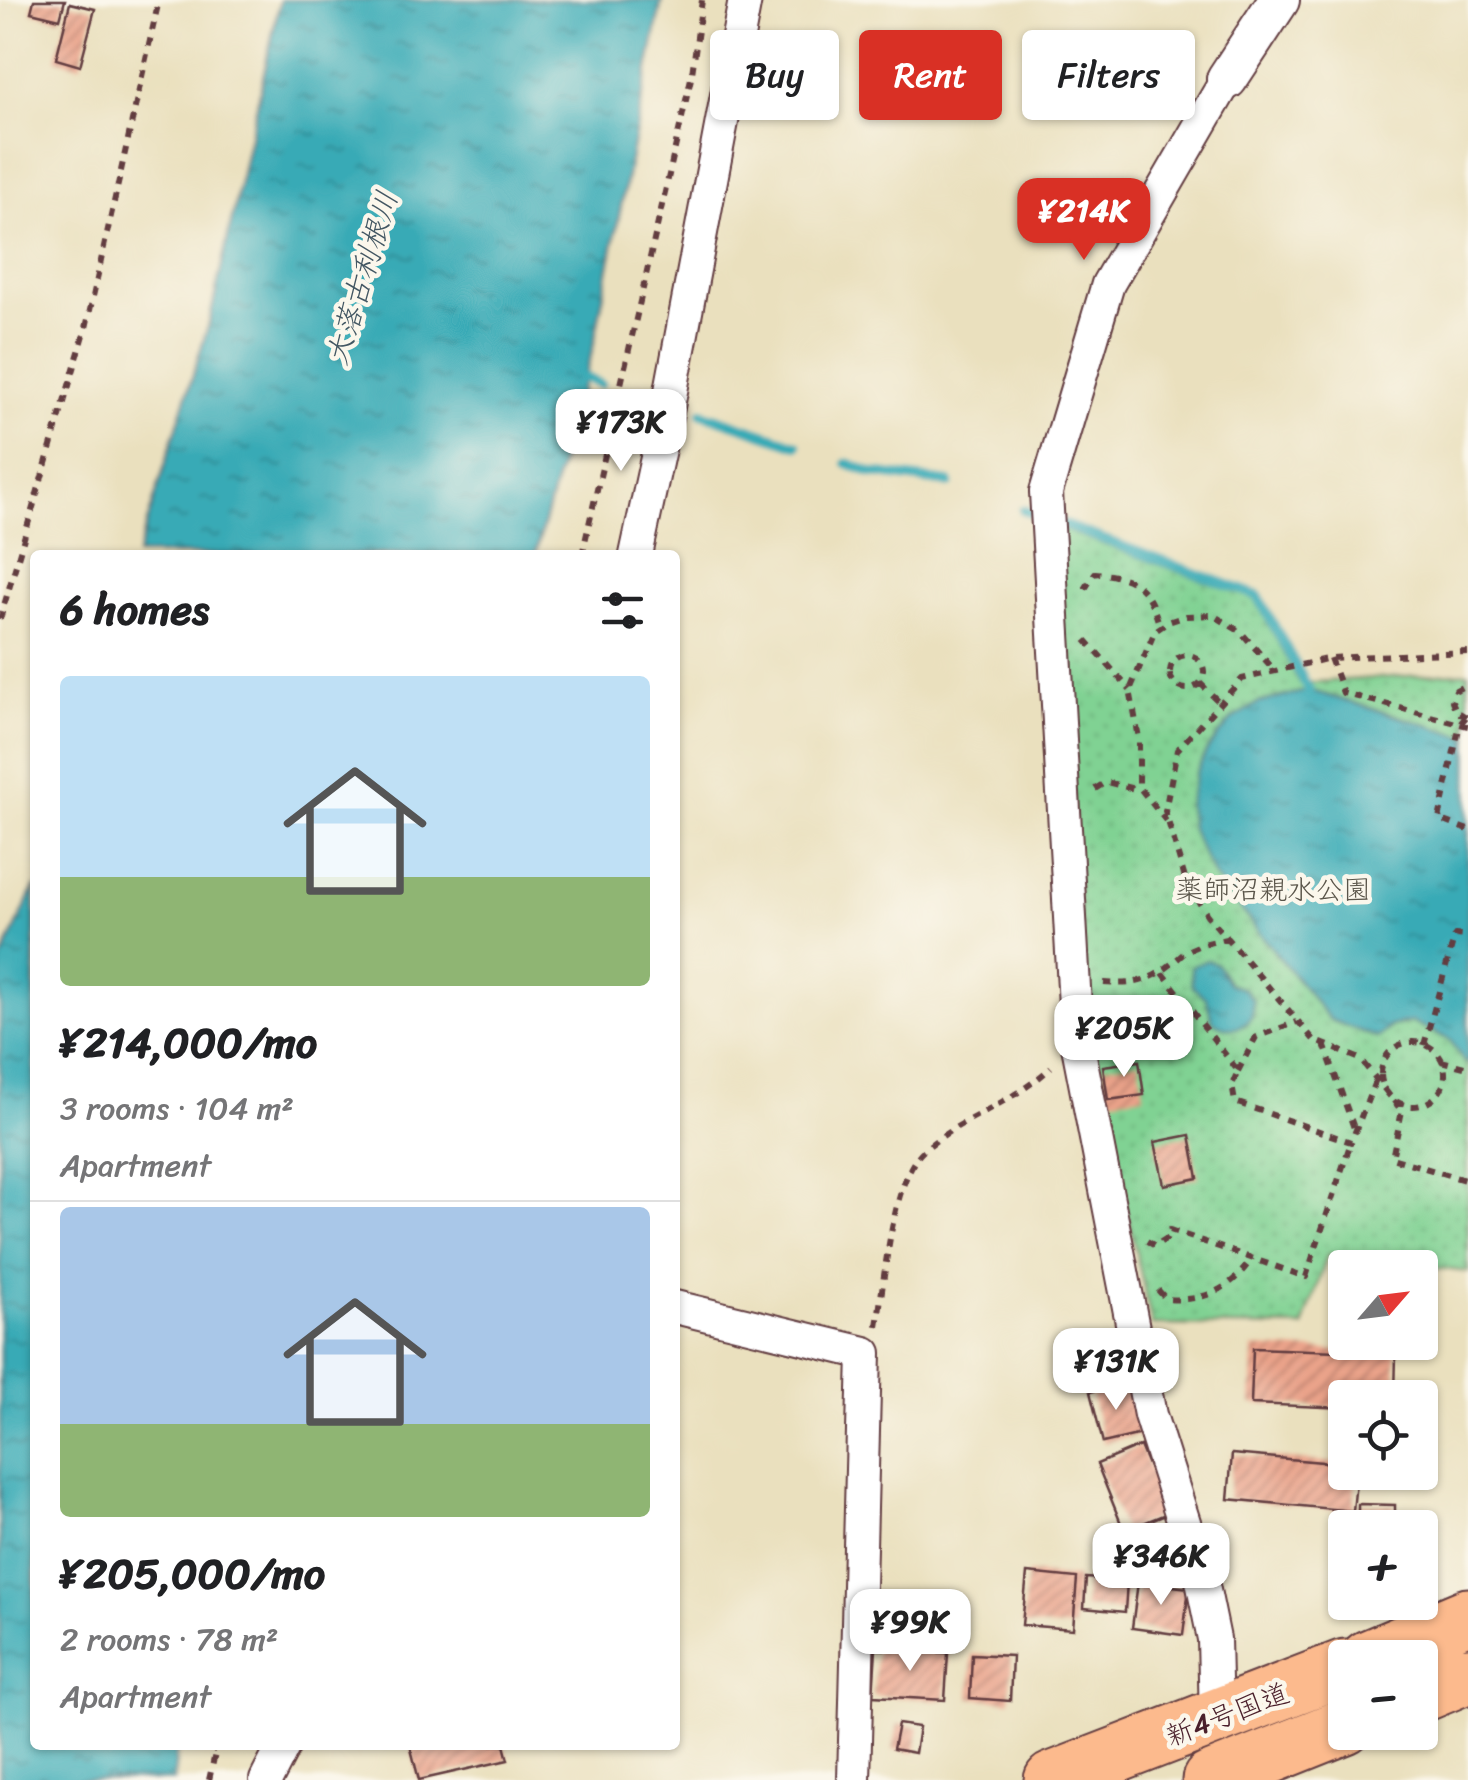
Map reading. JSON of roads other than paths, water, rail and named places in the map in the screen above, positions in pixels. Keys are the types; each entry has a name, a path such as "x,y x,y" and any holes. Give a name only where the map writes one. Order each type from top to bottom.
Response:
{"highway":[{"path":"1411,1640 1468,1616"},
{"name":"新4号国道","path":"1052,1780 1328,1674"},
{"path":"1438,1688 1468,1676"},
{"name":"新4号国道","path":"1214,1779 1328,1733"}],"street":[{"path":"637,550 745,0"},
{"path":"1216,1719 1214,1639 1201,1576 1150,1415 1076,1041 1046,496 1108,284 1227,78 1279,0"},
{"path":"680,1307 865,1353 854,1780"},
{"path":"266,1780 281,1750"}],"water":[{"name":"大落古利根川","path":"280,0 662,0 593,348 536,550 139,550 209,323"},
{"path":"1309,690 1468,737 1468,1063 1450,1040 1412,1022 1391,1026 1378,1038 1330,1020 1215,878 1191,830 1188,805 1196,773 1207,750 1232,719 1258,703"},
{"path":"30,897 30,1750 177,1750 174,1780 0,1780 0,962"},
{"path":"1207,960 1217,964 1229,984 1244,989 1253,1000 1252,1016 1239,1027 1213,1022 1206,998 1192,986 1191,966"}],"waterway":[{"path":"574,373 600,384"},
{"path":"702,413 797,445"},
{"path":"847,463 872,473 949,483"},
{"path":"1023,510 1258,596 1309,690"}],"park label":[{"name":"薬師沼親水公園","path":"1273,889"}]}
